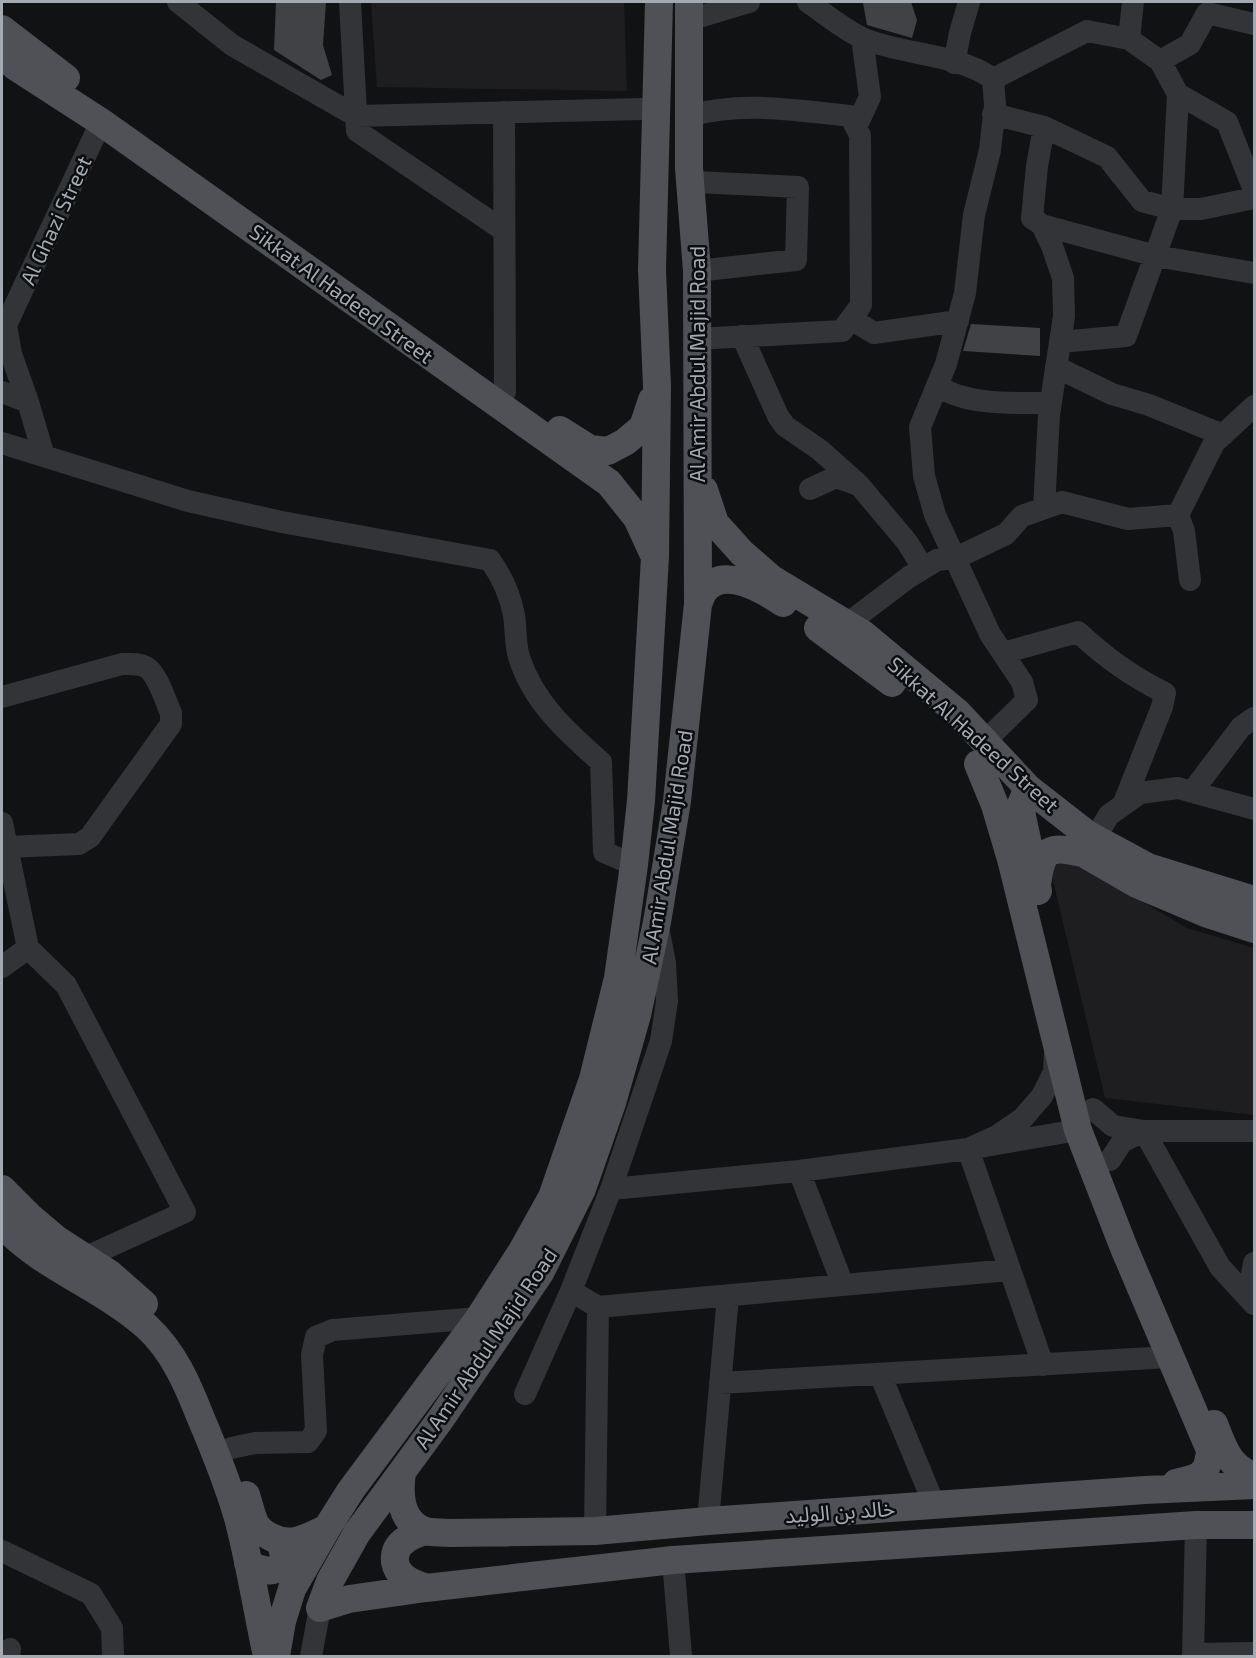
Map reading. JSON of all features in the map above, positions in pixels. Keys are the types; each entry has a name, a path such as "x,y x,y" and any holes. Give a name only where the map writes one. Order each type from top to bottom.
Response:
{"main road":[{"path":"642,2 643,108 652,270"},
{"name":"Al Amir Abdul Majid Road","path":"276,1656 282,1621 292,1588 327,1528 351,1490 479,1318 522,1251 552,1197 593,1079 618,978 634,864 640,801 655,557 657,386 652,270 659,2"},
{"name":"Al Amir Abdul Majid Road","path":"320,1608 330,1581 344,1554 440,1420 540,1273 582,1189 612,1103 637,1015 657,922 677,801 698,604 696,339 698,271 689,168 694,115 695,10"},
{"name":"Sikkat Al Hadeed Street","path":"2,29 26,49 505,392 590,448 608,451 625,442 643,427 657,386"},
{"name":"Sikkat Al Hadeed Street","path":"2,55 16,67 102,122 609,483 637,519 655,557"},
{"path":"694,115 698,271"},
{"name":"Sikkat Al Hadeed Street","path":"696,459 715,523 742,554 772,579 863,634 958,713 981,752"},
{"name":"Sikkat Al Hadeed Street","path":"698,604 705,590 715,582 731,579 764,590 848,648 981,752 1024,797 1137,884 1208,914 1254,929"},
{"path":"981,752 1011,859 1056,1040 1169,1357 1210,1450 1209,1465 1200,1476 1145,1490"},
{"path":"1024,797 1037,885 1085,1120 1110,1160 1140,1243 1219,1437 1232,1464 1254,1476"},
{"path":"1037,885 1040,862 1047,853 1062,848 1090,846"},
{"name":"Sikkat Al Hadeed Street","path":"1090,846 1148,867 1254,900"},
{"path":"2,1190 30,1217 119,1282 188,1349 204,1378 231,1448 255,1523 266,1534 285,1543 304,1539 327,1528"},
{"path":"2,1224 33,1251 112,1300 147,1327 171,1355 188,1385 217,1455 238,1519 267,1656"},
{"path":"402,1472 400,1500 404,1511 410,1520 425,1531"},
{"name":"خالد بن الوليد","path":"425,1531 547,1533 595,1531 934,1504 1254,1485"},
{"name":"خالد بن الوليد","path":"320,1608 348,1599 426,1588 674,1560 1196,1525 1254,1525"},
{"path":"425,1531 411,1535 402,1541 395,1556 400,1574 407,1580 426,1588"},
{"path":"248,1563 260,1571 278,1568 283,1563 285,1555 279,1541"}],"street":[{"path":"178,2 232,45 356,116 643,108"},
{"path":"350,2 357,131 503,230"},
{"path":"695,10 749,2"},
{"path":"808,2 862,38 984,72 993,79 995,105 990,150 974,215 965,293 946,364 920,427 924,476 935,515 990,634 1022,682 1027,700 981,752"},
{"path":"954,63 968,2"},
{"path":"1129,39 1134,2"},
{"path":"1160,61 1190,44 1208,13 1254,24"},
{"path":"993,79 1087,31 1129,39 1160,61 1178,94 1173,209 1126,336 1060,342"},
{"path":"856,128 870,97 862,38"},
{"path":"1178,94 1227,122 1254,190"},
{"path":"694,115 752,107 850,116 860,135 861,305 842,331 696,339"},
{"path":"504,112 505,392"},
{"path":"993,114 1044,127 1107,157 1142,201 1173,209 1201,209 1254,198"},
{"name":"Al Ghazi Street","path":"44,456 11,354 6,325 102,122"},
{"path":"1044,127 1037,166 1032,218 1042,225 1156,256 1254,273"},
{"path":"695,182 798,187 796,260 698,271"},
{"path":"1042,225 1063,278 1064,316 1051,403 1044,508"},
{"path":"850,319 874,333 958,321"},
{"path":"742,336 778,416 785,426 820,450 860,484 906,542 923,568"},
{"path":"1056,368 1112,394 1149,405 1223,435"},
{"path":"937,385 944,391 977,400 1051,403"},
{"path":"2,392 28,402"},
{"path":"1190,580 1184,531 1178,515 1214,443 1254,405"},
{"path":"2,443 188,501 282,522 490,560 503,578 513,614 518,656 531,683 550,714 601,762 604,852 634,864"},
{"path":"810,489 836,477 860,484"},
{"path":"847,624 937,560 956,558 1006,534 1022,516 1062,502 1128,519 1178,515"},
{"path":"1003,653 1078,632 1132,676 1165,693 1162,708 1123,805"},
{"path":"2,697 122,664 136,664 152,672 171,713 171,724 90,837 79,844 7,847"},
{"path":"1192,792 1241,727 1254,718"},
{"path":"1090,846 1109,815 1140,793 1178,788 1254,809"},
{"path":"2,823 28,948 66,985 185,1212 84,1258"},
{"path":"525,1394 571,1292 611,1189 661,1041 668,1001 665,963 657,922"},
{"path":"2,967 28,948"},
{"path":"968,1149 997,1136 1023,1118 1042,1096 1054,1072 1056,1040"},
{"path":"611,1189 799,1171 968,1149 1085,1120 1144,1131 1254,1131"},
{"path":"1110,1160 1122,1142 1144,1131"},
{"path":"1144,1131 1220,1268 1251,1300"},
{"path":"968,1149 1043,1365"},
{"path":"799,1171 843,1286"},
{"path":"1251,1300 1254,1263"},
{"path":"571,1292 598,1307 1011,1270"},
{"path":"708,1521 728,1296"},
{"path":"595,1531 598,1307"},
{"path":"231,1448 255,1443 308,1442 316,1431 312,1355 316,1337 333,1330 479,1318"},
{"path":"720,1383 1169,1357"},
{"path":"880,1374 934,1504"},
{"path":"1196,1525 1193,1655 1254,1653"},
{"path":"2,1551 91,1594 112,1628 113,1656"},
{"path":"674,1560 681,1656"},
{"path":"311,1656 320,1608"}],"shaded area":[{"path":"371,2 624,2 627,91 377,87"},
{"path":"1067,857 1187,928 1254,948 1254,1115 1105,1098 1050,868"}],"building":[{"path":"276,2 326,2 323,45 332,75 321,80 274,50"},
{"path":"911,2 917,20 912,38 867,25 863,3"},
{"path":"971,324 1040,328 1040,356 963,351"}]}
